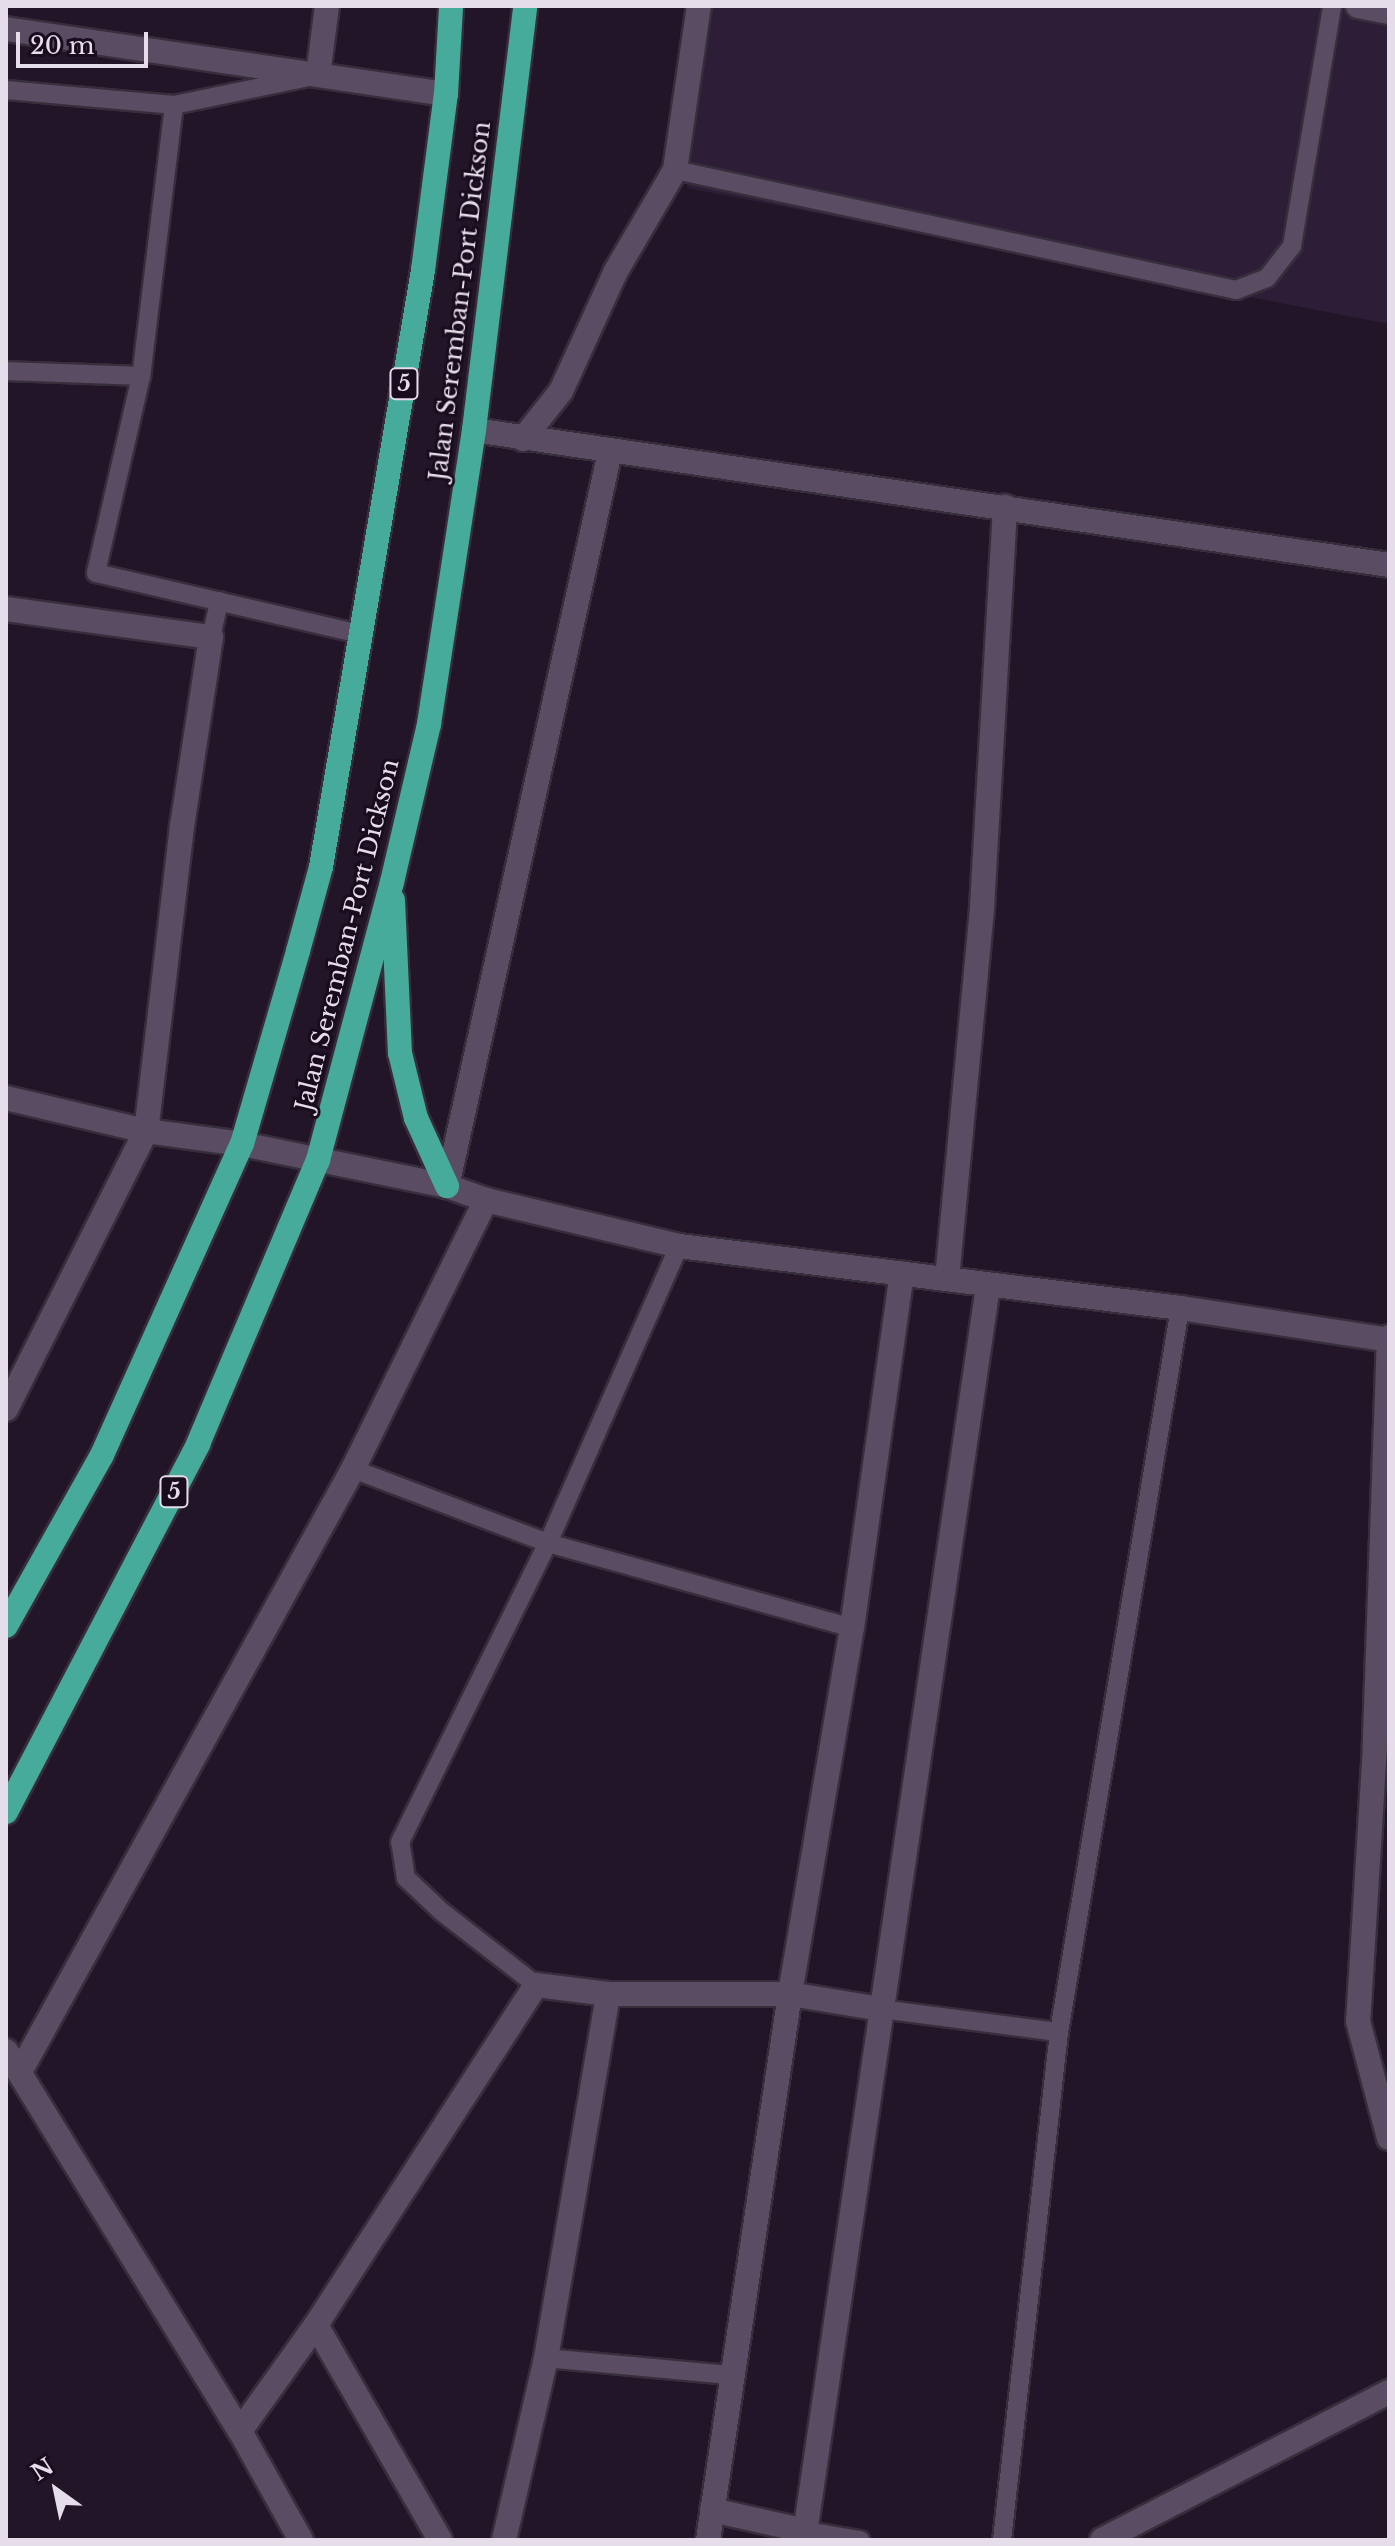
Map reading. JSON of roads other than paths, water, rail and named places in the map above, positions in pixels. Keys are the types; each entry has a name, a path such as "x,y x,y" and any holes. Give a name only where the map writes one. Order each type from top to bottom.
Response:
{"highway":[{"name":"Jalan Seremban-Port Dickson","path":"6,1626 102,1455 242,1144 321,867 423,270 446,94 451,6"},
{"name":"Jalan Seremban-Port Dickson","path":"6,1812 198,1444 318,1160 392,882 429,724 474,430 525,6"},
{"path":"392,882 400,1053 416,1118 447,1186"}],"street":[{"path":"318,75 327,6"},
{"path":"523,439 561,391 616,271 675,170 699,6"},
{"path":"1358,6 1389,12"},
{"path":"6,29 446,94"},
{"path":"474,430 1389,565"},
{"path":"447,1186 610,452"},
{"path":"947,1279 982,907 1005,507"},
{"path":"6,609 211,637 182,826 146,1131 6,1409"},
{"path":"6,1098 146,1131 242,1144 447,1186 486,1200 679,1246 1180,1308 1389,1338 1382,1747 1358,2021 1389,2138"},
{"path":"301,2540 240,2431 13,2060 353,1469 486,1200"},
{"path":"708,2540 790,1994 852,1628 902,1274"},
{"path":"712,2510 805,2535 988,1286"},
{"path":"240,2431 316,2325 536,1985 608,1994 790,1994 881,2009"},
{"path":"504,2540 546,2358 608,1994"},
{"path":"316,2325 440,2540"},
{"path":"1102,2540 1389,2392"}],"lane":[{"path":"675,170 1236,290 1267,278 1292,246 1332,6"},
{"path":"6,90 174,105 318,75"},
{"path":"174,105 141,376 96,573 361,634"},
{"path":"6,371 141,376"},
{"path":"211,637 219,601"},
{"path":"536,1985 441,1911 406,1878 400,1842 548,1543 679,1246"},
{"path":"1002,2540 1059,2032 1180,1308"},
{"path":"353,1469 548,1543 852,1628"},
{"path":"881,2009 1059,2032"},
{"path":"546,2358 731,2375"},
{"path":"805,2535 860,2540"}]}
